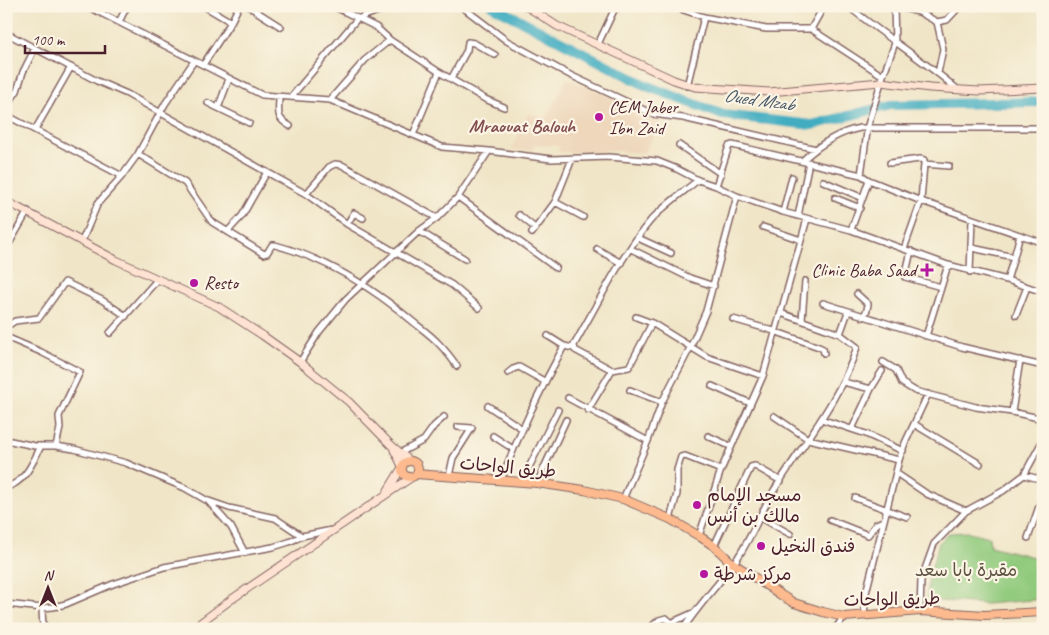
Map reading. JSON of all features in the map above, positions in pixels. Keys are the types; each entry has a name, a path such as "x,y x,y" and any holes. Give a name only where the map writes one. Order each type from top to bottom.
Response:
{"main road":[{"path":"410,461 415,463 415,473 404,476 402,467 405,462 410,461"},
{"name":"طريق الواحات","path":"415,473 522,481 584,490 623,499 670,520 699,536 714,546 734,564 794,603 823,612 844,616 920,611 985,615 1043,612"}],"street":[{"path":"87,6 229,80 262,95 330,100 413,135 450,148 551,159 609,157 657,161 737,196 783,212 851,230 948,266 1007,280 1043,292"},
{"path":"119,22 126,6"},
{"path":"204,6 231,22"},
{"path":"203,65 231,22 239,6"},
{"path":"248,6 281,26"},
{"path":"333,6 376,27 390,40 439,72 504,107"},
{"path":"291,96 357,19 391,6"},
{"path":"461,6 507,41 570,75 653,114 683,118 816,149"},
{"path":"526,6 557,26 687,86 746,92 769,92 881,81 979,91 1043,88"},
{"path":"598,44 616,6"},
{"path":"672,6 704,17 766,29 811,29 881,81"},
{"path":"811,29 824,6"},
{"path":"848,6 957,89"},
{"path":"861,175 868,126 881,81 895,43 894,6 920,12 937,22 947,20 960,6"},
{"path":"687,86 704,17"},
{"path":"937,22 943,49 938,73"},
{"path":"6,33 127,94 306,194 347,224 452,286 479,308"},
{"path":"330,100 365,60 390,40"},
{"path":"451,79 467,50 468,42 474,43 495,55"},
{"path":"6,106 17,91 23,72 35,48"},
{"path":"82,241 98,204 138,154 172,92 194,61"},
{"path":"35,130 71,67"},
{"path":"413,135 439,72"},
{"path":"218,108 229,80"},
{"path":"279,97 279,117 290,126"},
{"path":"208,103 249,123"},
{"path":"6,115 122,176"},
{"path":"798,216 806,161 816,149 848,131 868,126 1043,128"},
{"path":"678,144 721,174"},
{"path":"716,186 729,146 732,144 861,175 921,201 1043,243"},
{"path":"300,362 334,313 419,230 437,218 458,197 489,151"},
{"path":"138,154 185,183 212,222 264,254 273,245 299,252 325,263 362,284 406,315 440,344 458,366"},
{"path":"519,215 534,230 554,202 572,159"},
{"path":"890,164 924,160 921,201 904,250"},
{"path":"306,194 329,166 339,164 355,171 437,218"},
{"path":"924,164 949,166"},
{"path":"228,231 242,216 267,172"},
{"path":"783,212 792,177"},
{"path":"574,348 621,263 638,238 663,209 698,180"},
{"path":"851,230 869,180"},
{"path":"823,181 864,198"},
{"path":"623,499 648,441 662,402 690,348 706,311 737,196"},
{"path":"458,197 556,268"},
{"path":"835,198 860,208"},
{"path":"6,201 158,280 219,307 262,334 349,402 391,445 410,461"},
{"path":"554,202 583,217"},
{"path":"6,249 28,211"},
{"path":"347,224 354,213 363,218"},
{"path":"699,536 730,446 762,376 807,219"},
{"path":"970,272 972,219"},
{"path":"762,227 801,240"},
{"path":"419,230 465,259"},
{"path":"1007,280 1020,235"},
{"path":"638,238 671,253"},
{"path":"972,248 1014,257"},
{"path":"597,249 621,263"},
{"path":"631,250 690,278 714,286"},
{"path":"911,251 905,277 941,287"},
{"path":"926,336 948,266"},
{"path":"110,333 158,280"},
{"path":"802,320 805,281"},
{"path":"6,327 15,321 39,318 65,282 102,300 126,316"},
{"path":"1016,316 1026,286"},
{"path":"857,294 868,304 863,317"},
{"path":"823,303 973,350 1043,366"},
{"path":"840,334 848,312"},
{"path":"683,629 693,613 734,564 781,481 821,419 842,382 852,363 857,347 840,334 781,313"},
{"path":"636,317 652,323 707,357 762,376"},
{"path":"733,319 774,331 823,349 824,353"},
{"path":"548,336 564,346 574,348 612,370 629,367 652,323"},
{"path":"6,337 80,372 59,416 60,428 56,446"},
{"path":"501,480 521,428 564,346"},
{"path":"1012,412 1020,360"},
{"path":"883,362 896,370 902,383 915,391 976,407 1043,419"},
{"path":"508,373 519,367 544,381"},
{"path":"588,410 612,370"},
{"path":"852,429 871,389 882,371"},
{"path":"842,382 871,389"},
{"path":"712,386 750,403"},
{"path":"630,390 662,402"},
{"path":"865,614 864,601 896,473 903,451 928,394"},
{"path":"568,398 648,441"},
{"path":"488,406 521,428"},
{"path":"522,481 558,410"},
{"path":"400,453 424,440 444,416"},
{"path":"774,416 808,439 900,460"},
{"path":"821,419 852,429 903,451"},
{"path":"538,483 566,420"},
{"path":"914,424 980,464"},
{"path":"448,476 453,458 472,428 458,426"},
{"path":"494,436 513,449"},
{"path":"708,436 730,446"},
{"path":"6,440 20,444 56,446 126,463 185,488 206,500 229,508 275,518 302,536"},
{"path":"920,611 921,580 931,549 938,539 966,511 1003,491 1024,475 1040,453 1043,440"},
{"path":"387,493 402,467 391,445"},
{"path":"6,487 14,485 20,480 31,466 41,446"},
{"path":"670,520 677,494 677,470 681,457 684,456 721,470"},
{"path":"714,546 751,467 755,466 781,481"},
{"path":"192,629 232,599 415,473"},
{"path":"896,473 927,494 966,511"},
{"path":"1024,475 1043,480"},
{"path":"1028,538 1043,495"},
{"path":"855,498 908,517"},
{"path":"206,500 231,527 245,553"},
{"path":"760,517 790,534"},
{"path":"830,520 868,535 876,524 883,521"},
{"path":"6,604 42,608 66,604 113,584 164,567 245,553 283,544 302,536 332,530"},
{"path":"42,608 43,629"},
{"path":"666,629 672,623 693,613"},
{"path":"835,629 844,616"},
{"path":"649,629 661,618 666,618 672,623"}],"shaded area":[{"name":"CEM Jaber Ibn Zaid","path":"567,79 627,104 661,122 644,153 608,150 598,152 558,152 560,147 552,144 551,146 535,144 532,150 511,149 529,113 545,119"}],"green space":[{"name":"مقبرة بابا سعد","path":"969,532 989,537 990,546 1041,559 1043,554 1043,599 986,604 926,600 929,576 939,543 949,533"}],"waterway":[{"name":"Oued Mzab","path":"493,6 647,86 723,115 812,125 891,105 1043,102"}],"place":[{"name":"CEM Jaber Ibn Zaid","path":"599,117"},
{"name":"Clinic Baba Saad","path":"927,270"},
{"name":"Resto","path":"194,283"},
{"name":"مسجد الإمام مالك بن أنس","path":"697,505"},
{"name":"فندق النخيل","path":"761,546"},
{"name":"مركز شرطة","path":"704,574"}],"district":[{"name":"Mraouat Balouh","path":"522,126"}]}
